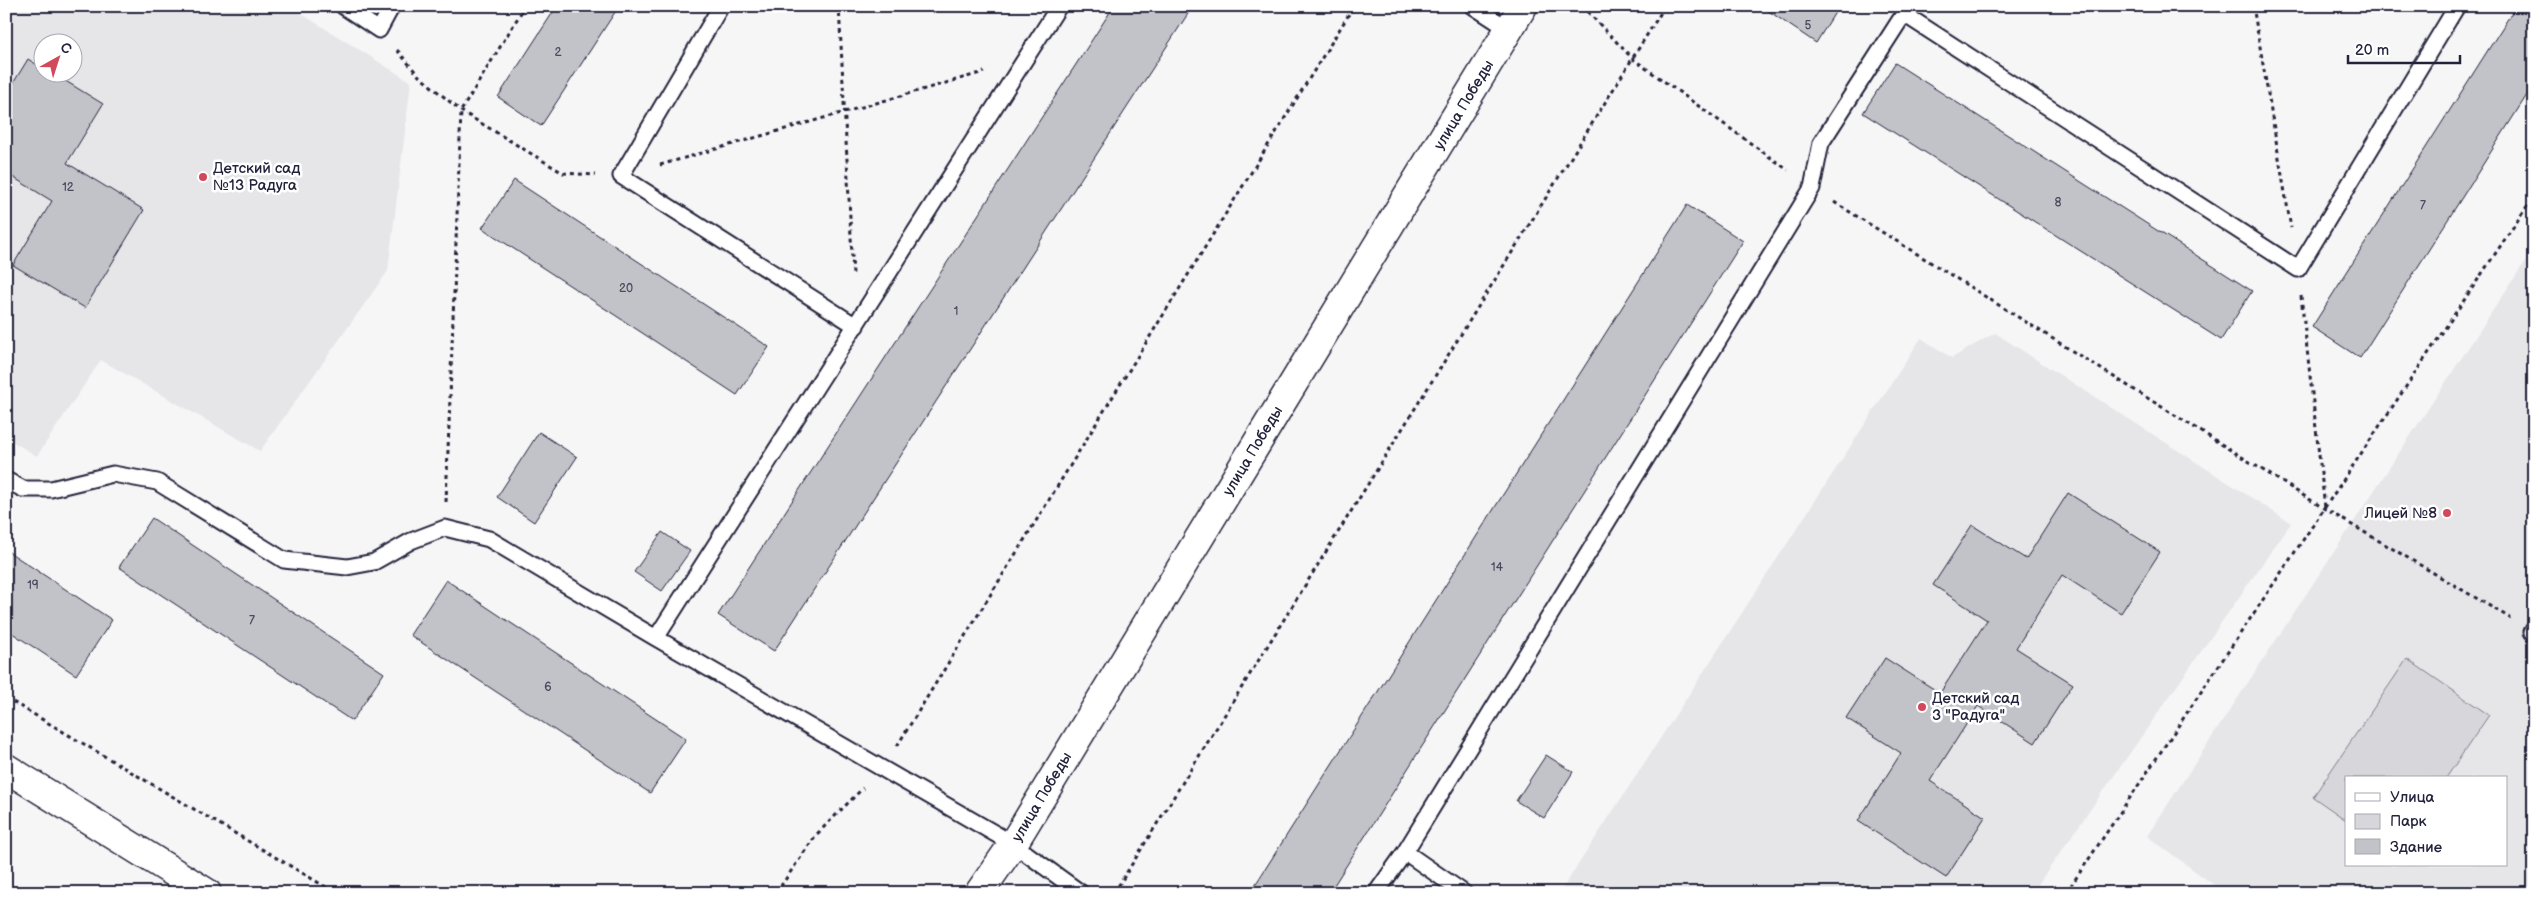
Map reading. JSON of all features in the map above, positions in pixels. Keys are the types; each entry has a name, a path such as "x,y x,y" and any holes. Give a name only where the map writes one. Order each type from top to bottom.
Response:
{"main road":[{"name":"улица Победы","path":"979,893 1013,844 1523,6"},
{"path":"6,768 207,893"}],"lane":[{"path":"343,6 379,30 392,6"},
{"path":"721,6 621,176 856,326"},
{"path":"656,638 1059,6"},
{"path":"1473,6 1510,30"},
{"path":"1376,893 1405,852 1812,188 1821,143 1906,10 2298,269 2457,6"},
{"path":"6,480 23,489 51,489 112,474 157,482 284,560 347,567 374,562 411,541 445,528 489,539 656,638 1013,844 1081,893"},
{"path":"1405,852 1464,893"}],"path":[{"path":"445,528 461,111 525,6"},
{"path":"840,6 856,326"},
{"path":"776,893 816,834 882,769 1354,6"},
{"path":"1582,6 1632,58 1812,188 2325,509 2533,630"},
{"path":"1114,893 1665,6"},
{"path":"2066,893 2534,196"},
{"path":"6,698 336,893"}],"shaded area":[{"name":"Детский сад №13 Радуга","path":"6,6 289,6 411,82 388,271 260,451 101,360 37,456 6,438"},
{"name":"Лицей №8","path":"2534,248 2534,893 2225,893 2147,836"},
{"name":"Детский сад 3 \"Радуга\"","path":"1995,333 2291,523 2032,893 1564,893 1561,891 1921,338 1952,358"}],"green space":[{"path":"2407,659 2489,715 2447,776 2345,776 2345,819 2313,797"}],"building":[{"path":"557,6 619,6 541,126 498,97"},
{"path":"1114,6 1193,6 774,651 718,615"},
{"path":"1761,6 1839,6 1816,43"},
{"path":"2516,6 2534,6 2534,84 2360,358 2312,327"},
{"path":"28,59 32,62 32,82 67,82 103,104 67,163 144,210 85,308 13,265 52,201 6,173 6,95"},
{"path":"1895,63 2252,291 2221,340 1863,113"},
{"path":"514,180 769,347 737,395 482,228"},
{"path":"1687,205 1743,241 1329,893 1250,893"},
{"path":"539,432 577,457 534,522 497,497"},
{"path":"2068,493 2160,552 2121,613 2062,575 2016,648 2073,684 2035,743 1978,706 1930,781 1985,817 1946,878 1858,821 1901,753 1846,718 1885,658 1940,693 1987,620 1933,585 1972,525 2026,559"},
{"path":"152,518 384,673 352,721 119,567"},
{"path":"662,532 690,551 662,591 634,572"},
{"path":"6,550 112,620 76,675 6,629"},
{"path":"446,580 686,739 650,793 410,635"},
{"path":"1546,755 1573,772 1544,818 1516,801"}],"place":[{"name":"Детский сад №13 Радуга","path":"203,177"},
{"name":"Лицей №8","path":"2447,513"},
{"name":"Детский сад 3 \"Радуга\"","path":"1922,707"}]}
